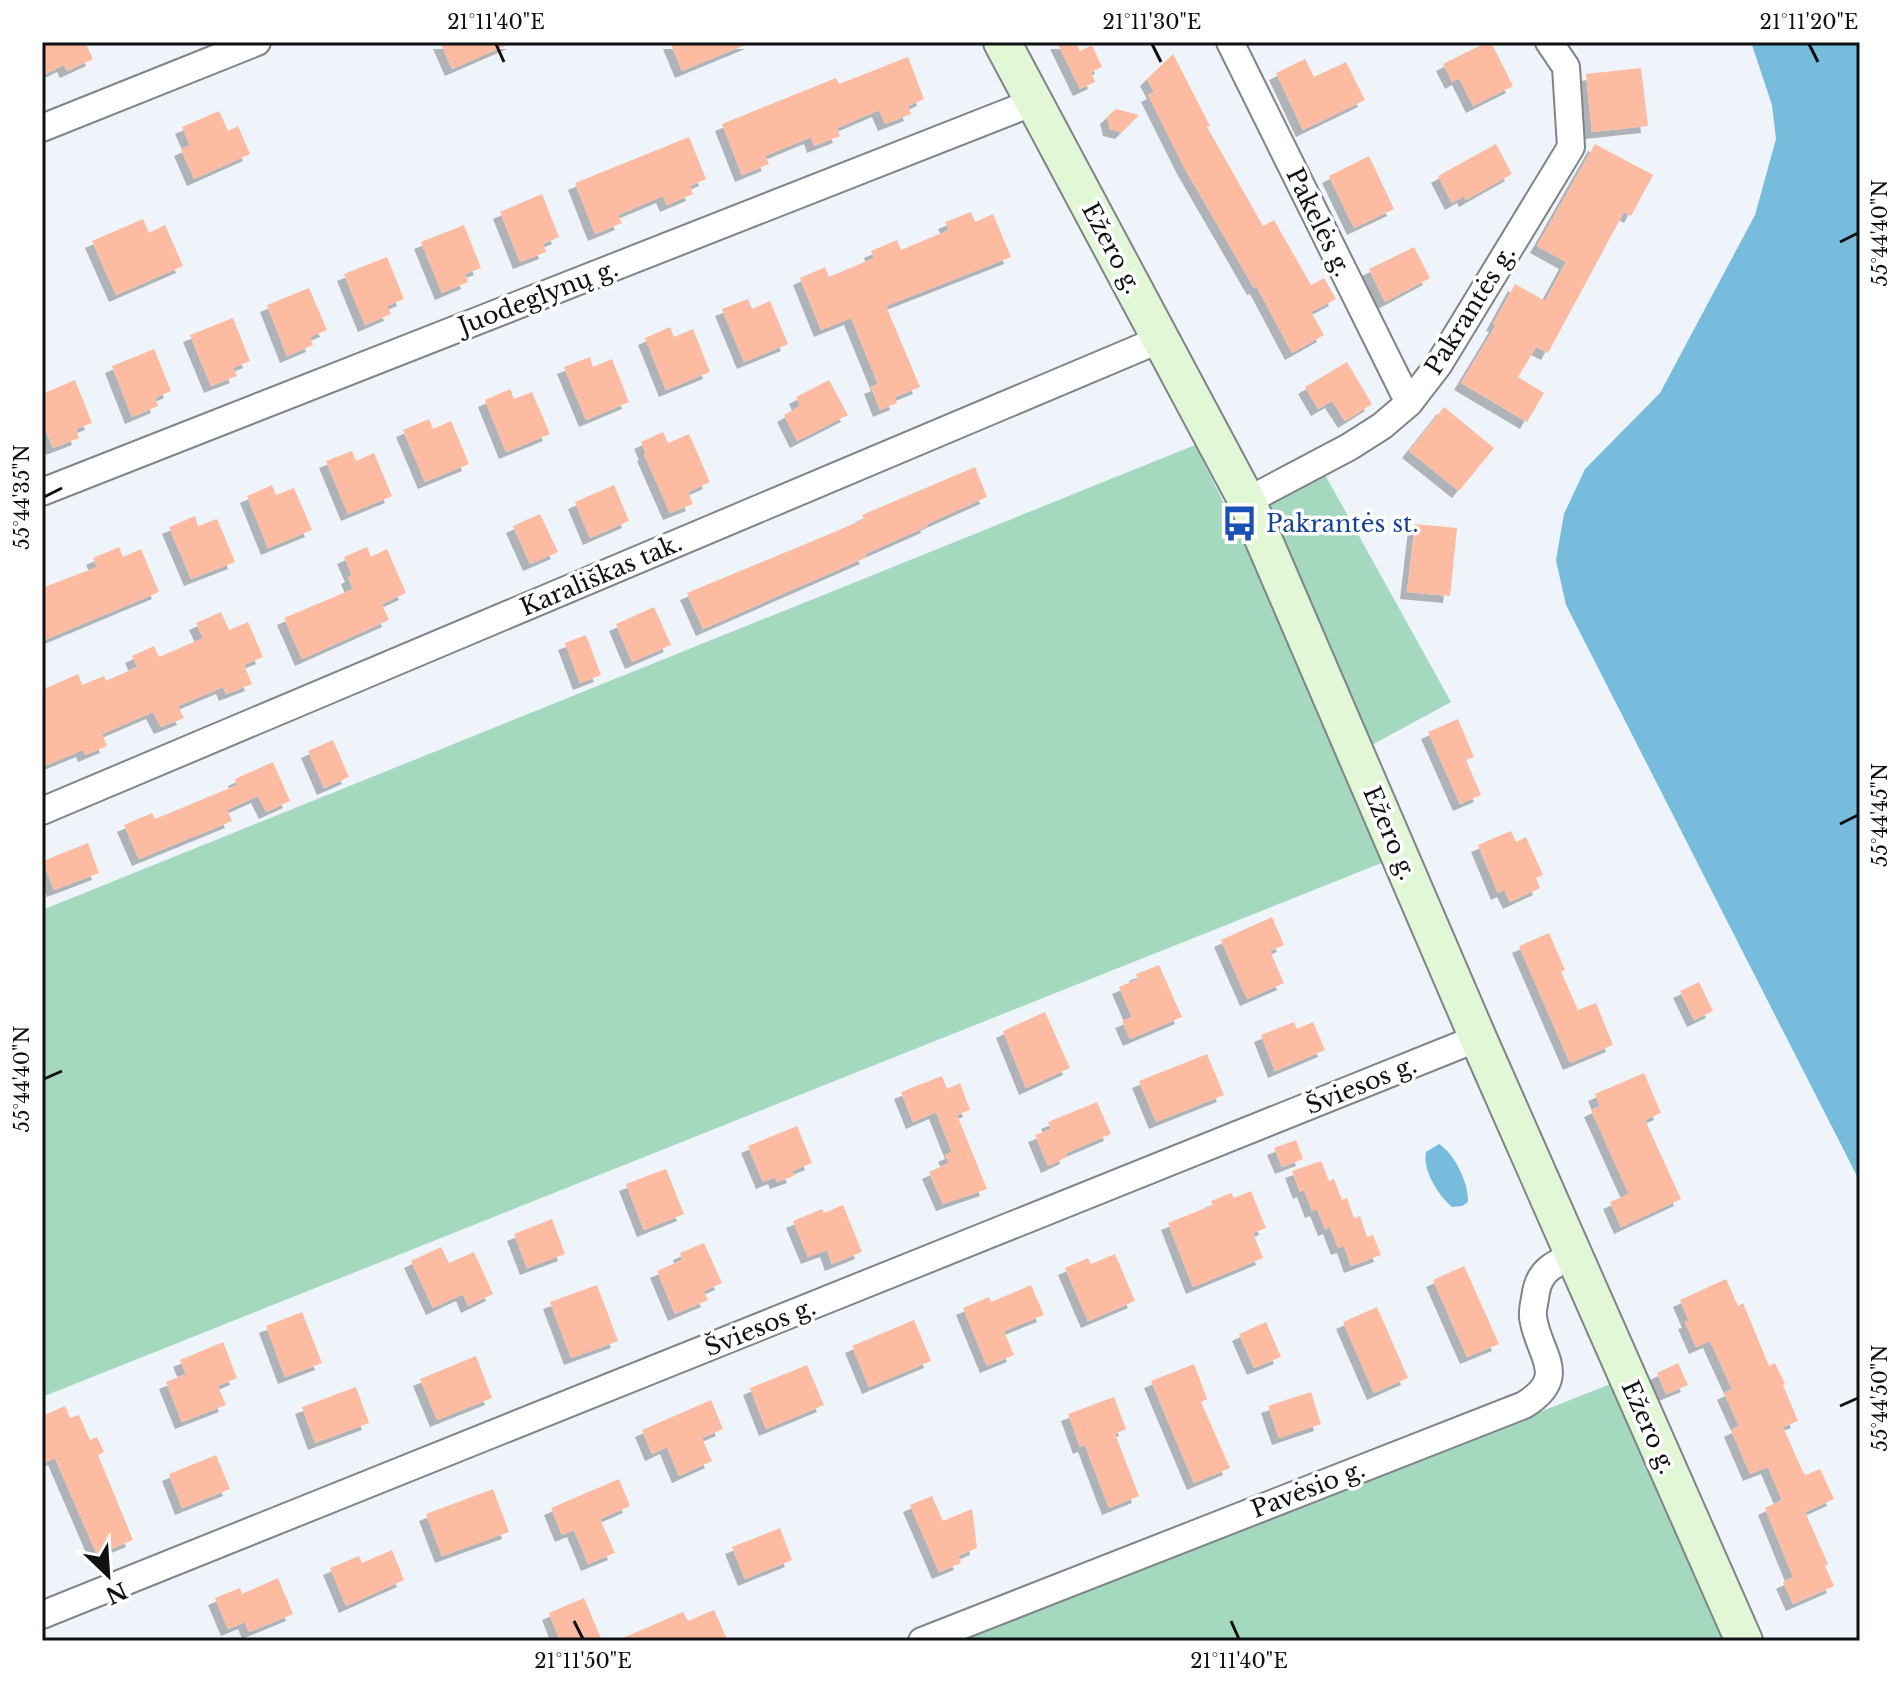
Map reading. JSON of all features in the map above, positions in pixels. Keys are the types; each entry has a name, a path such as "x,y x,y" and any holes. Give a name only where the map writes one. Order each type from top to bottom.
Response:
{"main road":[{"name":"Ežero g.","path":"1002,42 1247,501 1478,1038 1744,1641"}],"street":[{"path":"42,128 257,42"},
{"name":"Pakelės g.","path":"1230,42 1409,403"},
{"name":"Pakrantės g.","path":"1247,501 1382,426 1409,403 1439,364 1571,147 1566,67 1549,42"},
{"name":"Juodeglynų g.","path":"42,492 1034,102"},
{"name":"Karališkas tak.","path":"42,811 1161,339"},
{"name":"Šviesos g.","path":"42,1615 1478,1038"},
{"name":"Pavėsio g.","path":"922,1641 1524,1405 1544,1388 1550,1370 1532,1313 1538,1281 1549,1268 1574,1255"}],"green space":[{"path":"1195,445 1276,608 1384,862 42,1397 42,910"},
{"path":"1323,471 1451,702 1370,746 1269,504"},
{"path":"1613,1383 1723,1641 962,1641"}],"water":[{"path":"1751,42 1860,42 1860,1182 1566,605 1556,560 1564,514 1585,469 1660,393 1755,215 1776,139 1772,105"},
{"path":"1439,1144 1455,1161 1463,1178 1468,1202 1462,1206 1452,1207 1437,1190 1429,1174 1426,1152"}],"building":[{"path":"42,42 85,42 93,59 67,71 64,65 42,76"},
{"path":"440,42 514,42 452,69"},
{"path":"670,42 752,42 682,71"},
{"path":"1057,42 1076,42 1080,51 1092,45 1102,67 1091,72 1095,82 1080,89"},
{"path":"1491,42 1513,86 1473,106 1459,78 1452,82 1443,64"},
{"path":"1173,54 1210,126 1207,127 1263,226 1274,220 1311,285 1324,278 1336,299 1311,312 1324,335 1292,353 1257,287 1254,288 1184,167 1148,95 1154,92 1147,79"},
{"path":"908,57 924,99 908,106 911,114 885,124 879,110 837,128 840,136 814,146 811,137 765,156 769,164 742,175 722,124 836,78 839,84"},
{"path":"1305,59 1314,77 1346,62 1365,100 1303,130 1276,73"},
{"path":"1641,68 1648,126 1592,132 1586,74"},
{"path":"1116,109 1139,115 1122,132 1110,129 1107,117"},
{"path":"219,111 228,131 238,126 250,154 194,179 181,149 190,145 182,127"},
{"path":"689,137 706,179 690,186 693,194 667,205 663,196 618,215 622,223 595,234 575,183"},
{"path":"1496,144 1512,174 1466,200 1464,196 1452,203 1438,176"},
{"path":"1595,144 1653,175 1631,216 1624,212 1548,353 1536,347 1518,377 1544,393 1527,422 1461,383 1496,325 1493,324 1515,284 1545,301 1566,262 1537,246"},
{"path":"1369,156 1394,209 1354,228 1329,176"},
{"path":"542,194 559,237 543,244 546,252 520,262 500,212"},
{"path":"971,212 975,222 993,214 1011,257 886,306 920,387 895,397 897,403 880,410 871,387 878,384 851,318 821,330 800,278 825,267 829,277 874,258 871,251 897,240 901,250 949,230 945,222"},
{"path":"143,219 149,233 165,225 183,266 116,295 92,241"},
{"path":"464,225 481,268 465,274 468,282 442,293 421,242"},
{"path":"1414,247 1430,278 1385,302 1369,269"},
{"path":"387,257 404,299 387,306 391,314 365,325 344,274"},
{"path":"309,288 327,330 310,337 313,345 287,356 267,305"},
{"path":"748,299 752,309 770,301 788,344 744,362 722,309"},
{"path":"233,318 250,361 233,368 237,376 211,386 190,335"},
{"path":"670,327 674,337 693,329 710,372 666,390 645,338"},
{"path":"154,349 171,391 155,398 158,406 132,417 112,366"},
{"path":"590,357 593,367 612,359 629,402 586,420 564,367"},
{"path":"1347,362 1372,404 1345,421 1332,401 1318,409 1305,387"},
{"path":"75,380 92,423 76,429 79,438 53,448 42,422 42,394"},
{"path":"829,380 848,415 797,441 784,415 800,406 796,397"},
{"path":"510,389 514,399 532,392 550,434 506,452 485,400"},
{"path":"1444,407 1494,448 1459,491 1409,451"},
{"path":"429,419 433,429 451,421 469,464 425,482 403,430"},
{"path":"663,432 668,443 689,434 710,482 688,492 693,504 670,513 641,442"},
{"path":"352,451 356,461 374,453 392,496 348,514 326,461"},
{"path":"975,467 987,497 865,554 867,557 703,629 687,593 864,519 862,515"},
{"path":"272,485 276,495 294,488 312,530 268,548 247,496"},
{"path":"614,485 629,521 590,538 575,502"},
{"path":"540,514 558,552 530,564 513,526"},
{"path":"195,516 198,526 217,519 235,562 191,579 169,527"},
{"path":"1415,524 1457,528 1450,596 1407,592"},
{"path":"119,547 123,557 141,549 159,592 42,641 42,588 97,567 93,558"},
{"path":"367,547 371,557 387,549 406,593 382,604 389,620 302,659 284,618 353,589 348,577 352,575 344,557"},
{"path":"654,607 671,645 632,662 616,624"},
{"path":"221,612 229,630 248,622 263,657 244,665 252,684 226,694 223,687 178,706 184,718 161,727 153,712 102,734 107,746 85,755 83,750 42,767 42,690 78,674 82,685 104,676 106,681 137,667 132,656 154,646 159,657 203,638 196,623"},
{"path":"586,635 601,675 580,683 565,643"},
{"path":"1458,719 1474,757 1466,760 1481,795 1460,804 1428,732"},
{"path":"333,740 349,777 324,788 308,751"},
{"path":"273,762 290,801 266,812 258,796 227,810 232,821 139,859 124,825 152,813 155,819 237,785 235,779"},
{"path":"1511,831 1516,842 1526,837 1543,875 1536,878 1540,888 1510,902 1504,890 1498,893 1478,845"},
{"path":"88,843 99,873 54,890 43,861"},
{"path":"1272,917 1284,945 1270,951 1284,983 1247,999 1221,940"},
{"path":"1549,933 1565,970 1561,972 1578,1010 1596,1003 1613,1045 1570,1063 1519,946"},
{"path":"1159,965 1182,1017 1130,1039 1122,1021 1132,1017 1119,987 1138,979 1136,974"},
{"path":"1699,982 1713,1011 1694,1020 1680,991"},
{"path":"1045,1012 1070,1068 1026,1088 1003,1031"},
{"path":"1294,1022 1297,1029 1313,1022 1325,1050 1275,1071 1261,1035"},
{"path":"1207,1054 1224,1095 1156,1122 1139,1081"},
{"path":"1644,1073 1661,1113 1645,1120 1681,1199 1621,1227 1610,1202 1629,1194 1591,1110 1600,1106 1595,1094"},
{"path":"942,1076 947,1089 960,1083 970,1110 957,1115 987,1189 943,1204 929,1172 949,1163 945,1155 952,1152 936,1112 913,1122 901,1092"},
{"path":"1097,1102 1111,1134 1066,1153 1067,1157 1048,1166 1035,1135 1051,1129 1048,1122"},
{"path":"797,1126 812,1163 792,1171 794,1176 777,1182 775,1177 763,1182 748,1146"},
{"path":"1296,1140 1303,1159 1282,1167 1274,1148"},
{"path":"1321,1161 1329,1181 1334,1179 1342,1200 1347,1198 1354,1218 1360,1216 1367,1237 1373,1235 1381,1255 1351,1266 1344,1246 1338,1248 1330,1227 1325,1229 1317,1209 1312,1211 1292,1171"},
{"path":"666,1169 684,1214 644,1230 626,1184"},
{"path":"1251,1191 1266,1228 1253,1233 1263,1258 1193,1287 1168,1223 1213,1205 1211,1201 1231,1193 1234,1198"},
{"path":"843,1205 862,1252 832,1264 827,1250 808,1257 793,1221 822,1209 824,1213"},
{"path":"552,1219 565,1254 527,1268 514,1234"},
{"path":"704,1243 722,1283 704,1291 708,1300 675,1314 657,1271 682,1260 680,1253"},
{"path":"441,1247 449,1263 474,1252 493,1294 468,1306 463,1294 433,1308 411,1261"},
{"path":"1115,1254 1135,1301 1088,1321 1065,1268 1088,1258 1091,1264"},
{"path":"1464,1266 1499,1344 1467,1357 1433,1280"},
{"path":"1726,1279 1738,1306 1743,1303 1769,1366 1775,1363 1785,1384 1798,1421 1783,1427 1803,1472 1806,1475 1820,1469 1834,1499 1805,1512 1828,1564 1825,1566 1834,1586 1793,1604 1783,1582 1793,1577 1765,1508 1782,1500 1768,1467 1750,1474 1731,1430 1739,1426 1724,1393 1732,1389 1710,1341 1696,1347 1680,1300"},
{"path":"597,1285 618,1341 571,1358 550,1302"},
{"path":"1031,1285 1044,1315 1004,1331 1014,1355 987,1366 963,1308 989,1297 991,1302"},
{"path":"1377,1307 1408,1378 1374,1393 1343,1322"},
{"path":"302,1312 322,1363 285,1377 266,1326"},
{"path":"914,1320 931,1361 869,1387 852,1346"},
{"path":"1266,1322 1281,1357 1254,1368 1239,1334"},
{"path":"223,1342 237,1378 218,1386 226,1405 182,1422 166,1382 186,1374 180,1360"},
{"path":"476,1356 492,1398 437,1420 420,1379"},
{"path":"1678,1363 1688,1385 1666,1394 1657,1373"},
{"path":"1194,1364 1207,1399 1201,1402 1230,1468 1194,1483 1151,1381"},
{"path":"807,1365 824,1405 766,1429 750,1388"},
{"path":"356,1387 369,1423 315,1443 302,1407"},
{"path":"1311,1392 1321,1424 1279,1438 1268,1406"},
{"path":"1114,1397 1126,1429 1115,1434 1139,1496 1109,1508 1085,1445 1080,1447 1068,1414"},
{"path":"711,1400 723,1429 702,1438 712,1461 679,1476 667,1447 652,1454 642,1430"},
{"path":"65,1406 70,1418 79,1415 90,1440 97,1437 104,1452 98,1455 133,1540 97,1555 55,1458 42,1464 42,1416"},
{"path":"216,1455 230,1489 182,1508 169,1474"},
{"path":"619,1479 630,1506 600,1519 615,1553 588,1564 574,1530 562,1535 551,1508"},
{"path":"493,1489 509,1532 442,1556 426,1514"},
{"path":"932,1496 943,1521 972,1509 977,1548 958,1556 961,1563 939,1572 910,1505"},
{"path":"780,1528 792,1560 745,1579 732,1547"},
{"path":"392,1550 404,1580 346,1606 330,1568 359,1556 362,1563"},
{"path":"278,1578 293,1614 249,1632 245,1622 228,1629 215,1598 240,1588 242,1594"},
{"path":"584,1598 602,1641 560,1641 549,1613"},
{"path":"714,1610 728,1641 616,1641 683,1612 688,1621"}],"place":[{"name":"Pakrantės st.","path":"1240,523"}]}
